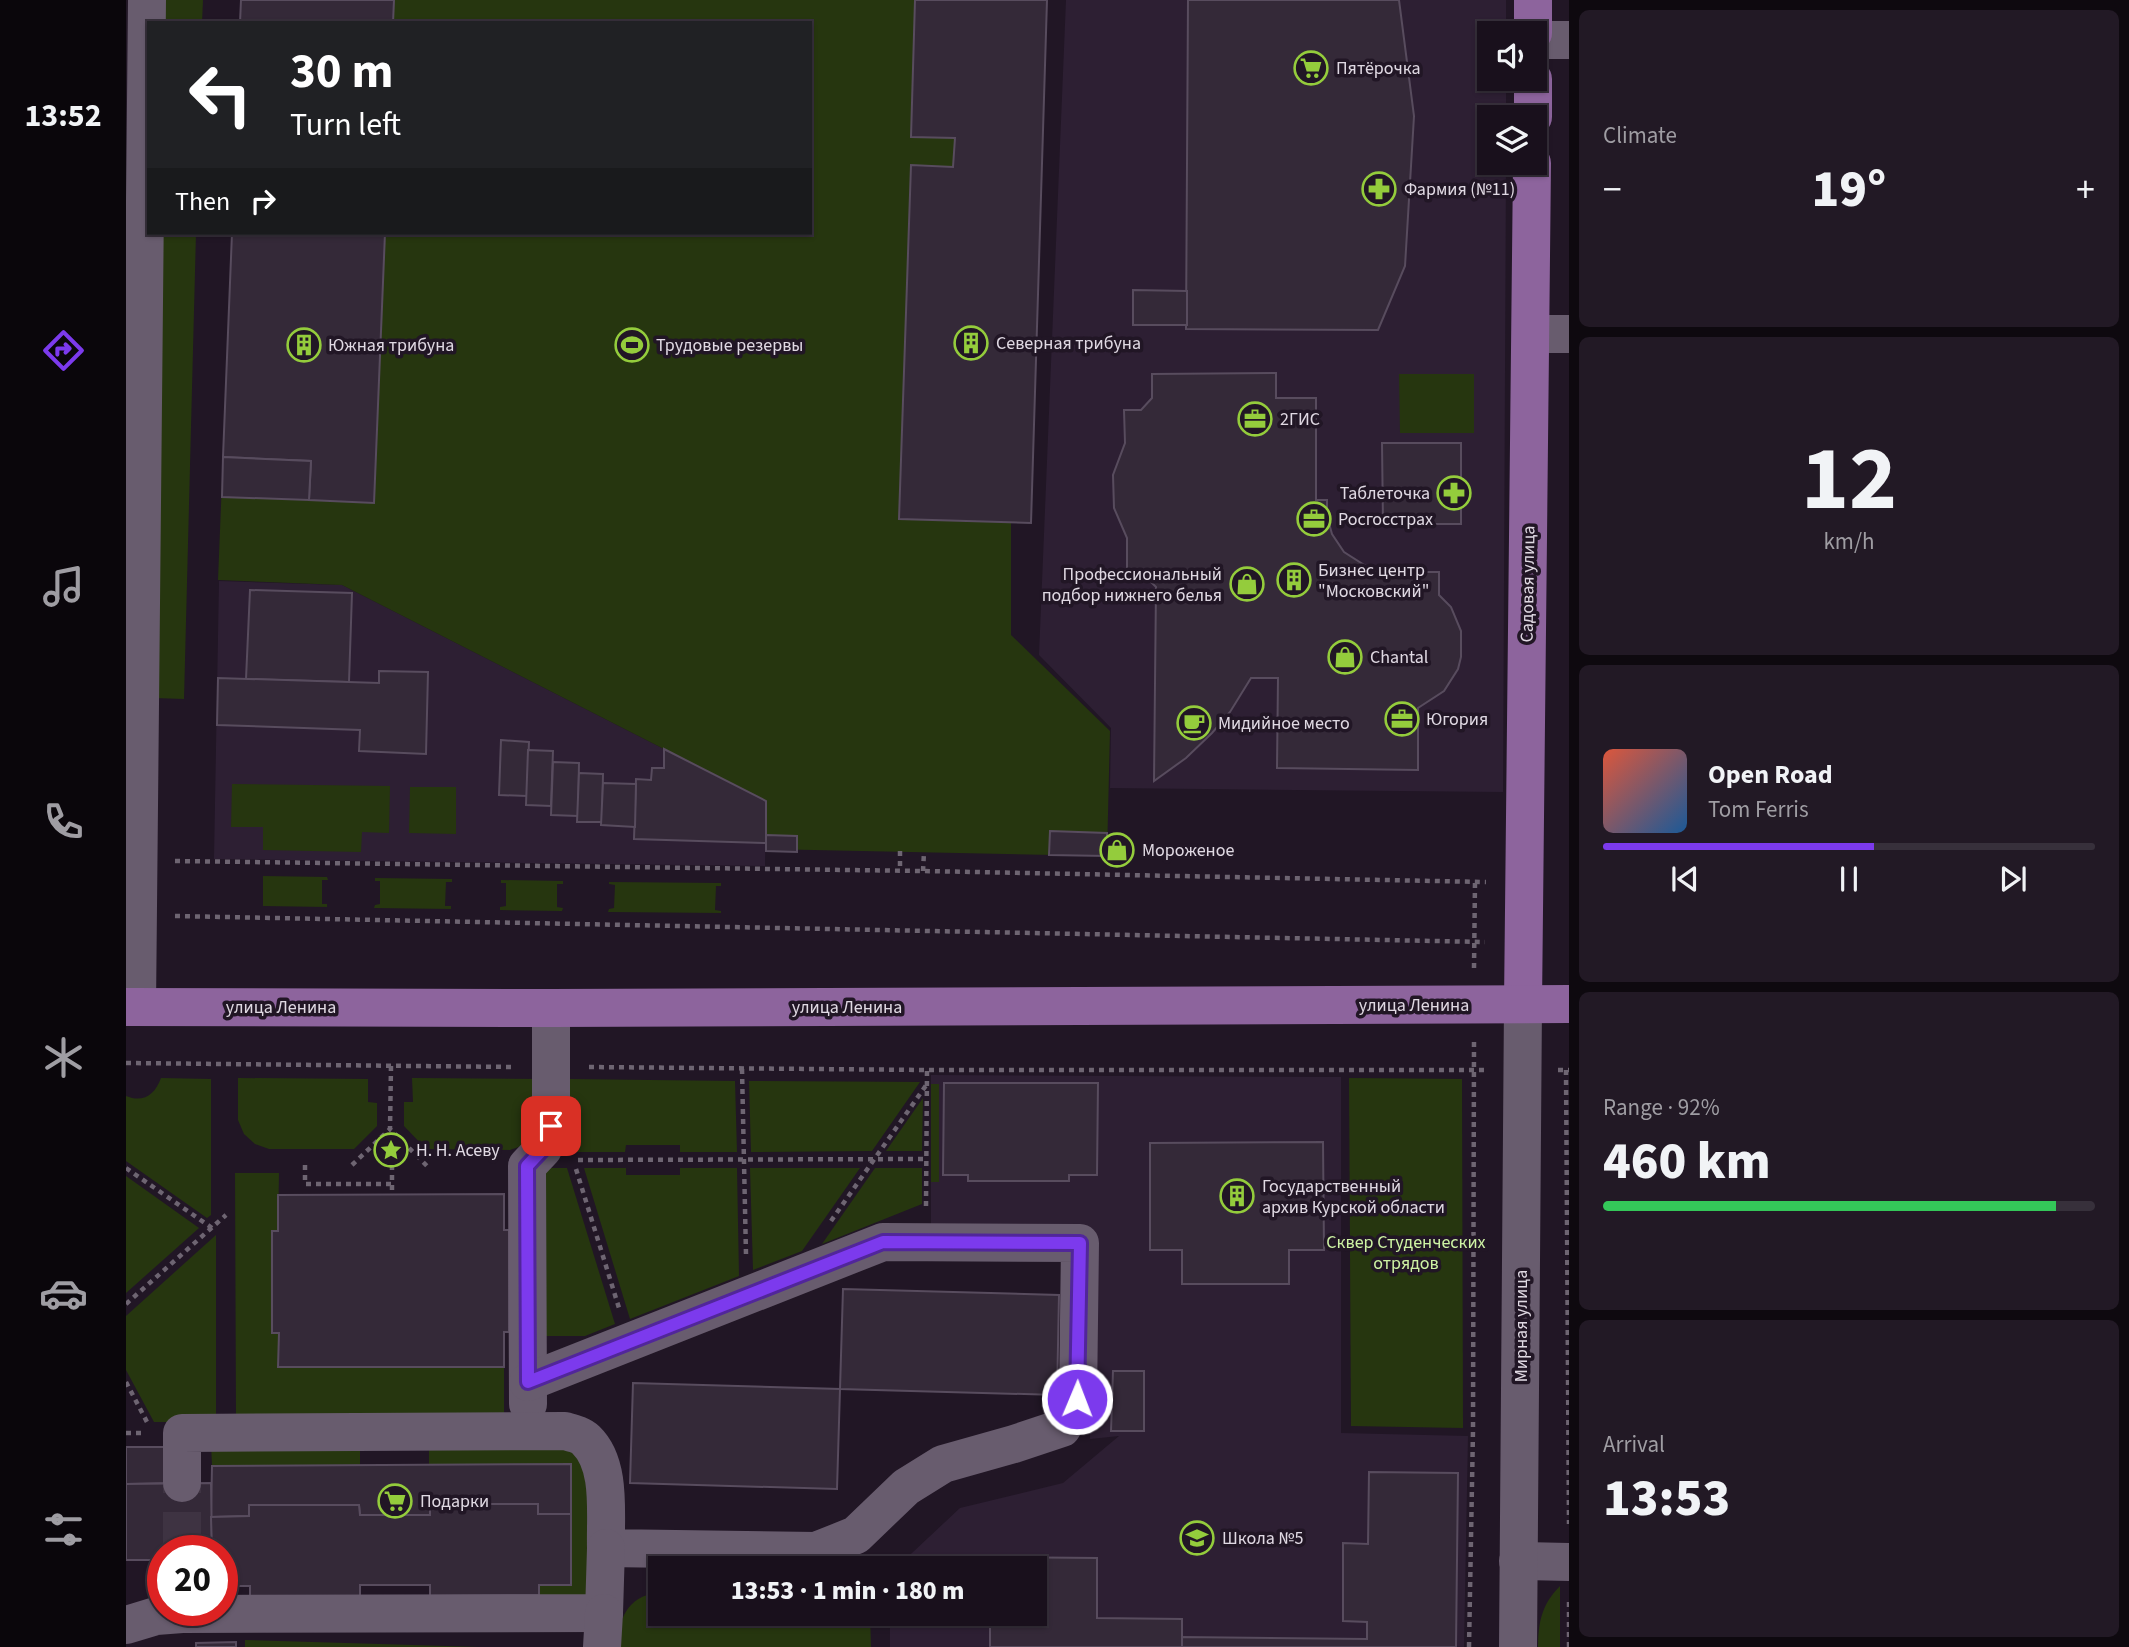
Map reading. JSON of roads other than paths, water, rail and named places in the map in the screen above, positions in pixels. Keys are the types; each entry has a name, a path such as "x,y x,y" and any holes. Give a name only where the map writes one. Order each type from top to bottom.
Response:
{"main road":[{"path":"1533,0 1533,21"},
{"name":"Садовая улица","path":"1524,1004 1532,175"},
{"name":"улица Ленина","path":"131,1007 1569,1004"}],"street":[{"path":"131,1007 138,915 147,0"},
{"path":"1547,40 1569,40"},
{"path":"1531,334 1569,334"},
{"name":"Мирная улица","path":"1518,1647 1524,1004"},
{"path":"529,1430 527,1166 543,1149 551,1126 551,1008"},
{"path":"528,1382 883,1242 1080,1243 1077,1399 1062,1428 943,1464 906,1487 856,1535 816,1551 606,1548"},
{"path":"182,1483 183,1433 565,1431 584,1437 599,1456 603,1471 606,1548 603,1630 238,1614"},
{"path":"1518,1561 1569,1562"},
{"path":"126,1625 147,1619"}],"tunnel":[{"path":"182,1483 182,1535"}],"place":[{"name":"Пятёрочка","path":"1311,68"},
{"name":"Фармия (№11)","path":"1379,189"},
{"name":"Северная трибуна","path":"971,343"},
{"name":"Южная трибуна","path":"304,345"},
{"name":"Трудовые резервы","path":"632,345"},
{"name":"2ГИС","path":"1255,419"},
{"name":"Таблеточка","path":"1454,493"},
{"name":"Росгосстрах","path":"1314,519"},
{"name":"Бизнес центр \"Московский\"","path":"1294,580"},
{"name":"Профессиональный подбор нижнего белья","path":"1247,584"},
{"name":"Chantal","path":"1345,657"},
{"name":"Югория","path":"1402,719"},
{"name":"Мидийное место","path":"1194,723"},
{"name":"Мороженое","path":"1117,850"},
{"name":"Н. Н. Асеву","path":"391,1150"},
{"name":"Государственный архив Курской области","path":"1237,1196"},
{"name":"Подарки","path":"395,1501"},
{"name":"Школа №5","path":"1197,1538"}],"park label":[{"name":"Сквер Студенческих отрядов","path":"1406,1252"}]}
